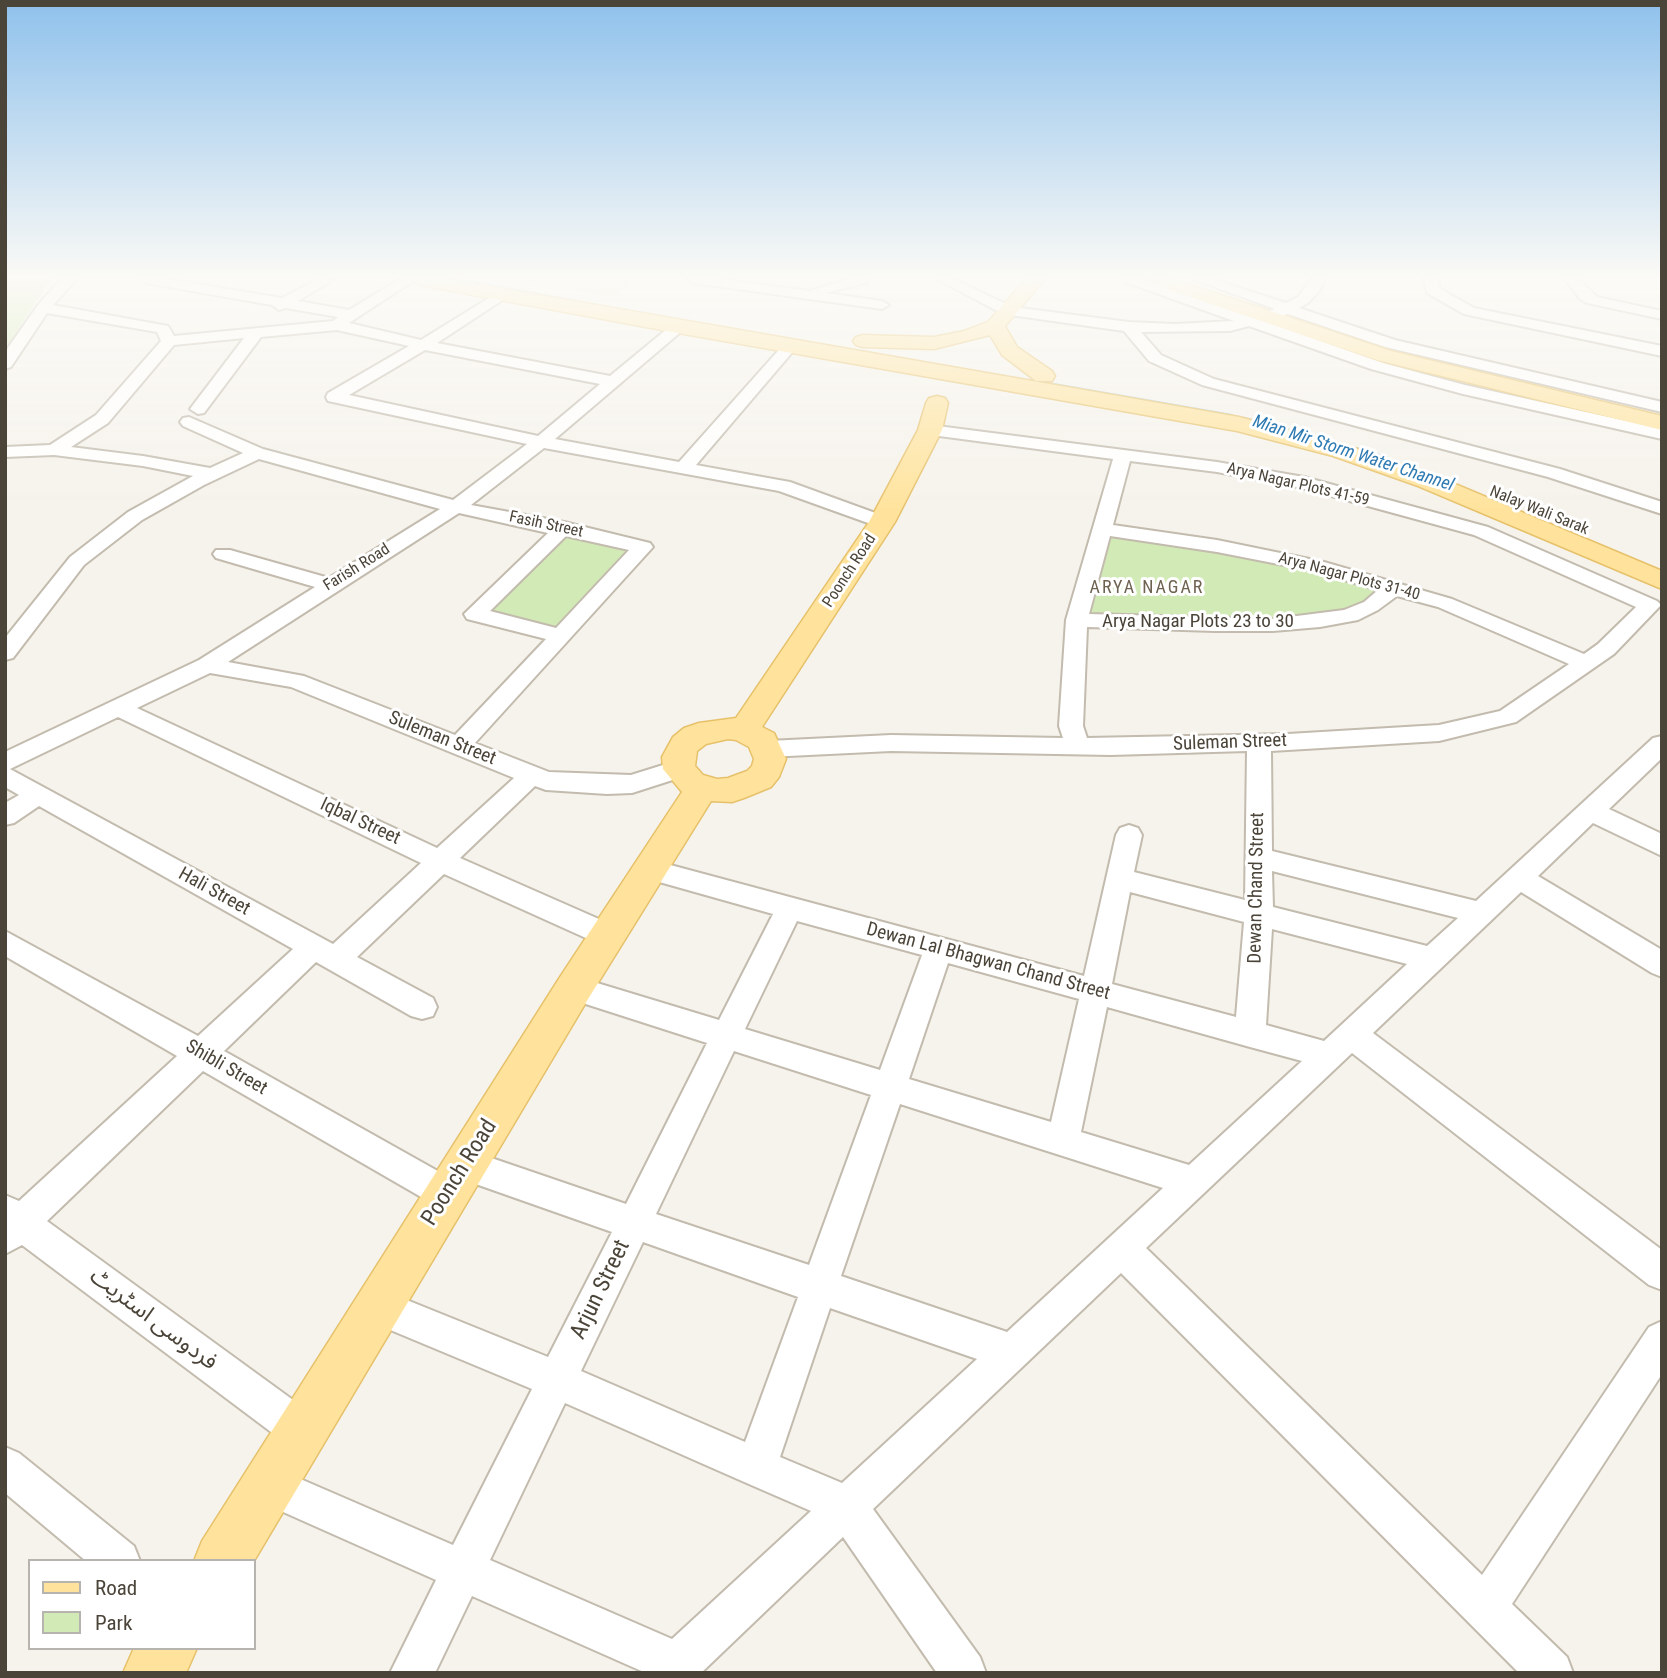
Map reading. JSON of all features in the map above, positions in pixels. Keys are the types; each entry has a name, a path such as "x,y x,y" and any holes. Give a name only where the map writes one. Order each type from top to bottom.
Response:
{"main road":[{"name":"Nalay Wali Sarak","path":"857,357 1227,407 1339,433 1402,454 1662,561"},
{"name":"Nalay Wali Sarak","path":"916,357 1239,424 1341,451 1427,481 1662,581"},
{"path":"1017,357 1051,385"},
{"path":"1389,357 1662,423"},
{"path":"1409,357 1662,417"},
{"path":"891,363 924,387 937,403 1051,385"},
{"name":"Poonch Road","path":"756,740 882,522 930,430 937,403"},
{"path":"728,728 756,740 770,759 767,769 752,782 732,790 690,778 678,757 684,746 695,736 710,730 728,728"},
{"name":"Poonch Road","path":"223,1559 648,869 690,778"},
{"path":"153,1673 167,1650"}],"street":[{"path":"54,450 102,419 155,357"},
{"path":"193,415 233,357"},
{"path":"402,357 334,397 541,442 783,486 882,522"},
{"path":"487,357 611,381"},
{"name":"Farish Road","path":"5,762 207,665 456,507 541,442 640,357"},
{"path":"683,468 780,357"},
{"path":"1154,357 1208,382 1555,473 1662,509"},
{"path":"1358,357 1377,366 1463,389 1662,434"},
{"path":"1447,357 1662,407"},
{"name":"Fasih Street","path":"193,415 257,453 456,507 643,547 457,747"},
{"name":"Arya Nagar Plots 41-59","path":"930,430 1217,467 1304,483 1481,531 1650,605"},
{"path":"5,452 54,450 143,461 211,474"},
{"path":"5,653 76,561 135,516 211,474 257,453"},
{"path":"1078,746 1071,726 1077,620 1122,454"},
{"path":"560,636 475,614 564,528"},
{"name":"Arya Nagar Plots 31-40","path":"1102,528 1217,546 1317,566 1445,603 1586,663"},
{"path":"223,554 330,585"},
{"name":"Arya Nagar Plots 23 to 30","path":"1077,620 1215,625 1273,625 1320,621 1350,615 1371,606 1394,588"},
{"name":"Suleman Street","path":"756,740 1078,746 1259,742 1439,733 1508,717 1606,649 1650,605"},
{"name":"Suleman Street","path":"207,665 296,681 546,781 607,785 690,778"},
{"name":"Iqbal Street","path":"116,707 441,861 607,935"},
{"name":"Dewan Chand Street","path":"1250,1034 1259,914 1259,742"},
{"path":"268,1485 462,1569 673,1668 1480,913 1659,752"},
{"path":"11,1223 201,1054 441,861 532,775"},
{"name":"Hali Street","path":"5,776 422,1007"},
{"path":"5,816 38,794"},
{"path":"1591,811 1662,846"},
{"path":"1063,1141 1129,835"},
{"path":"1259,858 1480,913"},
{"name":"Dewan Lal Bhagwan Chand Street","path":"648,869 1250,1034 1340,1045"},
{"path":"1518,878 1662,965"},
{"path":"1121,879 1432,959"},
{"name":"Arjun Street","path":"412,1673 790,907"},
{"name":"Shibli Street","path":"5,942 201,1054 456,1179 634,1223 1012,1352"},
{"path":"756,1468 939,948"},
{"path":"574,988 1193,1182"},
{"path":"1340,1045 1662,1272"},
{"name":"فردوسی اسٹریٹ","path":"11,1223 302,1430"},
{"path":"1122,1249 1550,1673"},
{"path":"377,1306 556,1380 846,1506 964,1673"},
{"path":"1485,1608 1662,1340"},
{"path":"5,1467 117,1559"}],"green space":[{"path":"1095,522 1391,588 1346,612 1305,619 1073,621"},
{"path":"564,528 643,547 560,636 475,614"}],"waterway":[{"name":"Mian Mir Storm Water Channel","path":"1030,381 1231,416"},
{"name":"Mian Mir Storm Water Channel","path":"1244,419 1326,440"},
{"name":"Mian Mir Storm Water Channel","path":"1359,450 1386,459"}],"district":[{"name":"ARYA NAGAR","path":"1147,588"}]}
